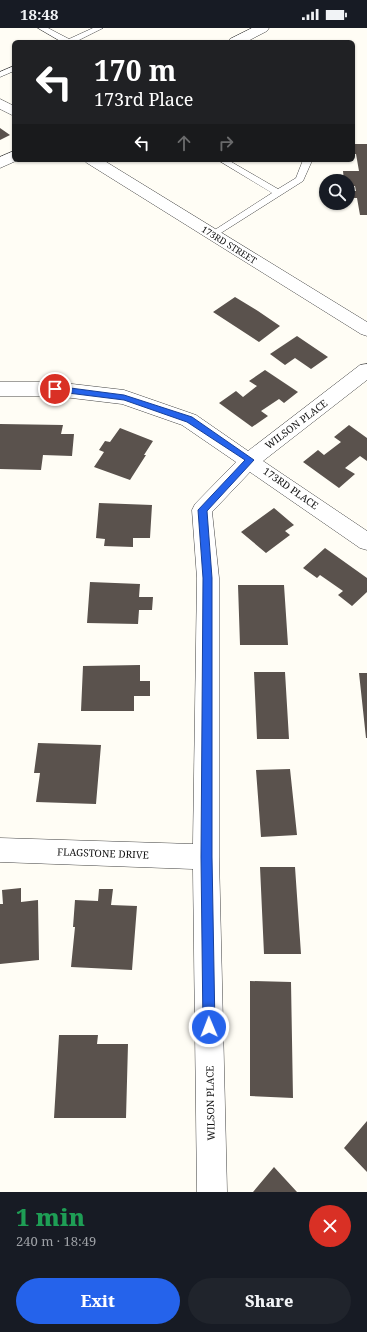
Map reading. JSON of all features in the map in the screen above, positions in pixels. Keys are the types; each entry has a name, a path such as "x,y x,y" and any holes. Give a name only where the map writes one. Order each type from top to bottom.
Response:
{"street":[{"path":"239,40 262,28"},
{"path":"0,103 12,111"},
{"path":"0,163 12,157"},
{"name":"173RD STREET","path":"95,162 366,327"},
{"name":"WILSON PLACE","path":"212,1192 206,857 208,578 202,510 250,460 367,370"},
{"name":"173RD PLACE","path":"0,389 55,389 124,397 189,420 250,460 367,542"},
{"name":"FLAGSTONE DRIVE","path":"0,850 206,857"}],"lane":[{"path":"42,28 65,40"},
{"path":"73,40 99,28"},
{"path":"0,75 12,69"},
{"path":"225,162 278,193"},
{"path":"213,235 300,179 307,162"}],"building":[{"path":"0,128 10,135 0,140"},
{"path":"355,144 367,144 367,215 360,215 357,198 355,198 355,174 343,174 343,171 359,171 355,154"},
{"path":"235,297 280,326 259,342 213,312"},
{"path":"297,336 328,357 311,369 295,358 285,365 270,354"},
{"path":"265,370 298,392 284,403 279,399 261,411 268,416 252,427 219,403 236,391 243,397 257,386 249,381"},
{"path":"0,424 63,425 61,434 74,434 72,456 43,455 41,470 0,469"},
{"path":"349,425 367,438 367,461 360,456 345,468 355,474 339,488 303,462 318,450 324,455 341,442 334,437"},
{"path":"120,428 153,441 130,480 94,467 104,452 99,450 105,441 110,442"},
{"path":"99,503 152,505 150,538 133,538 133,547 104,546 105,539 96,538"},
{"path":"274,508 294,525 285,531 290,535 266,553 241,532"},
{"path":"325,548 367,578 367,592 352,606 338,595 343,591 320,575 317,578 303,568"},
{"path":"90,582 140,584 139,597 153,597 152,610 139,610 138,624 87,623"},
{"path":"238,585 284,585 288,645 240,645"},
{"path":"140,665 140,681 150,681 150,696 134,696 134,711 81,711 83,666"},
{"path":"254,672 285,672 289,739 257,739"},
{"path":"359,673 367,673 367,738 366,738"},
{"path":"38,743 101,745 96,804 36,802 40,773 34,773"},
{"path":"290,769 297,835 261,837 256,770"},
{"path":"260,867 295,867 301,954 264,954"},
{"path":"21,888 21,902 38,900 39,960 0,964 0,904 3,904 2,890"},
{"path":"99,889 113,889 111,905 137,906 132,970 71,967 75,927 73,927 75,900 98,901"},
{"path":"250,981 291,982 293,1098 250,1096"},
{"path":"59,1035 98,1035 97,1044 128,1044 126,1118 54,1118"},
{"path":"367,1121 367,1172 344,1148"},
{"path":"274,1167 297,1192 253,1192"}],"route":[{"path":"55,389 124,397 189,420 250,460 202,510 208,578 206,857 209,1027"}]}
